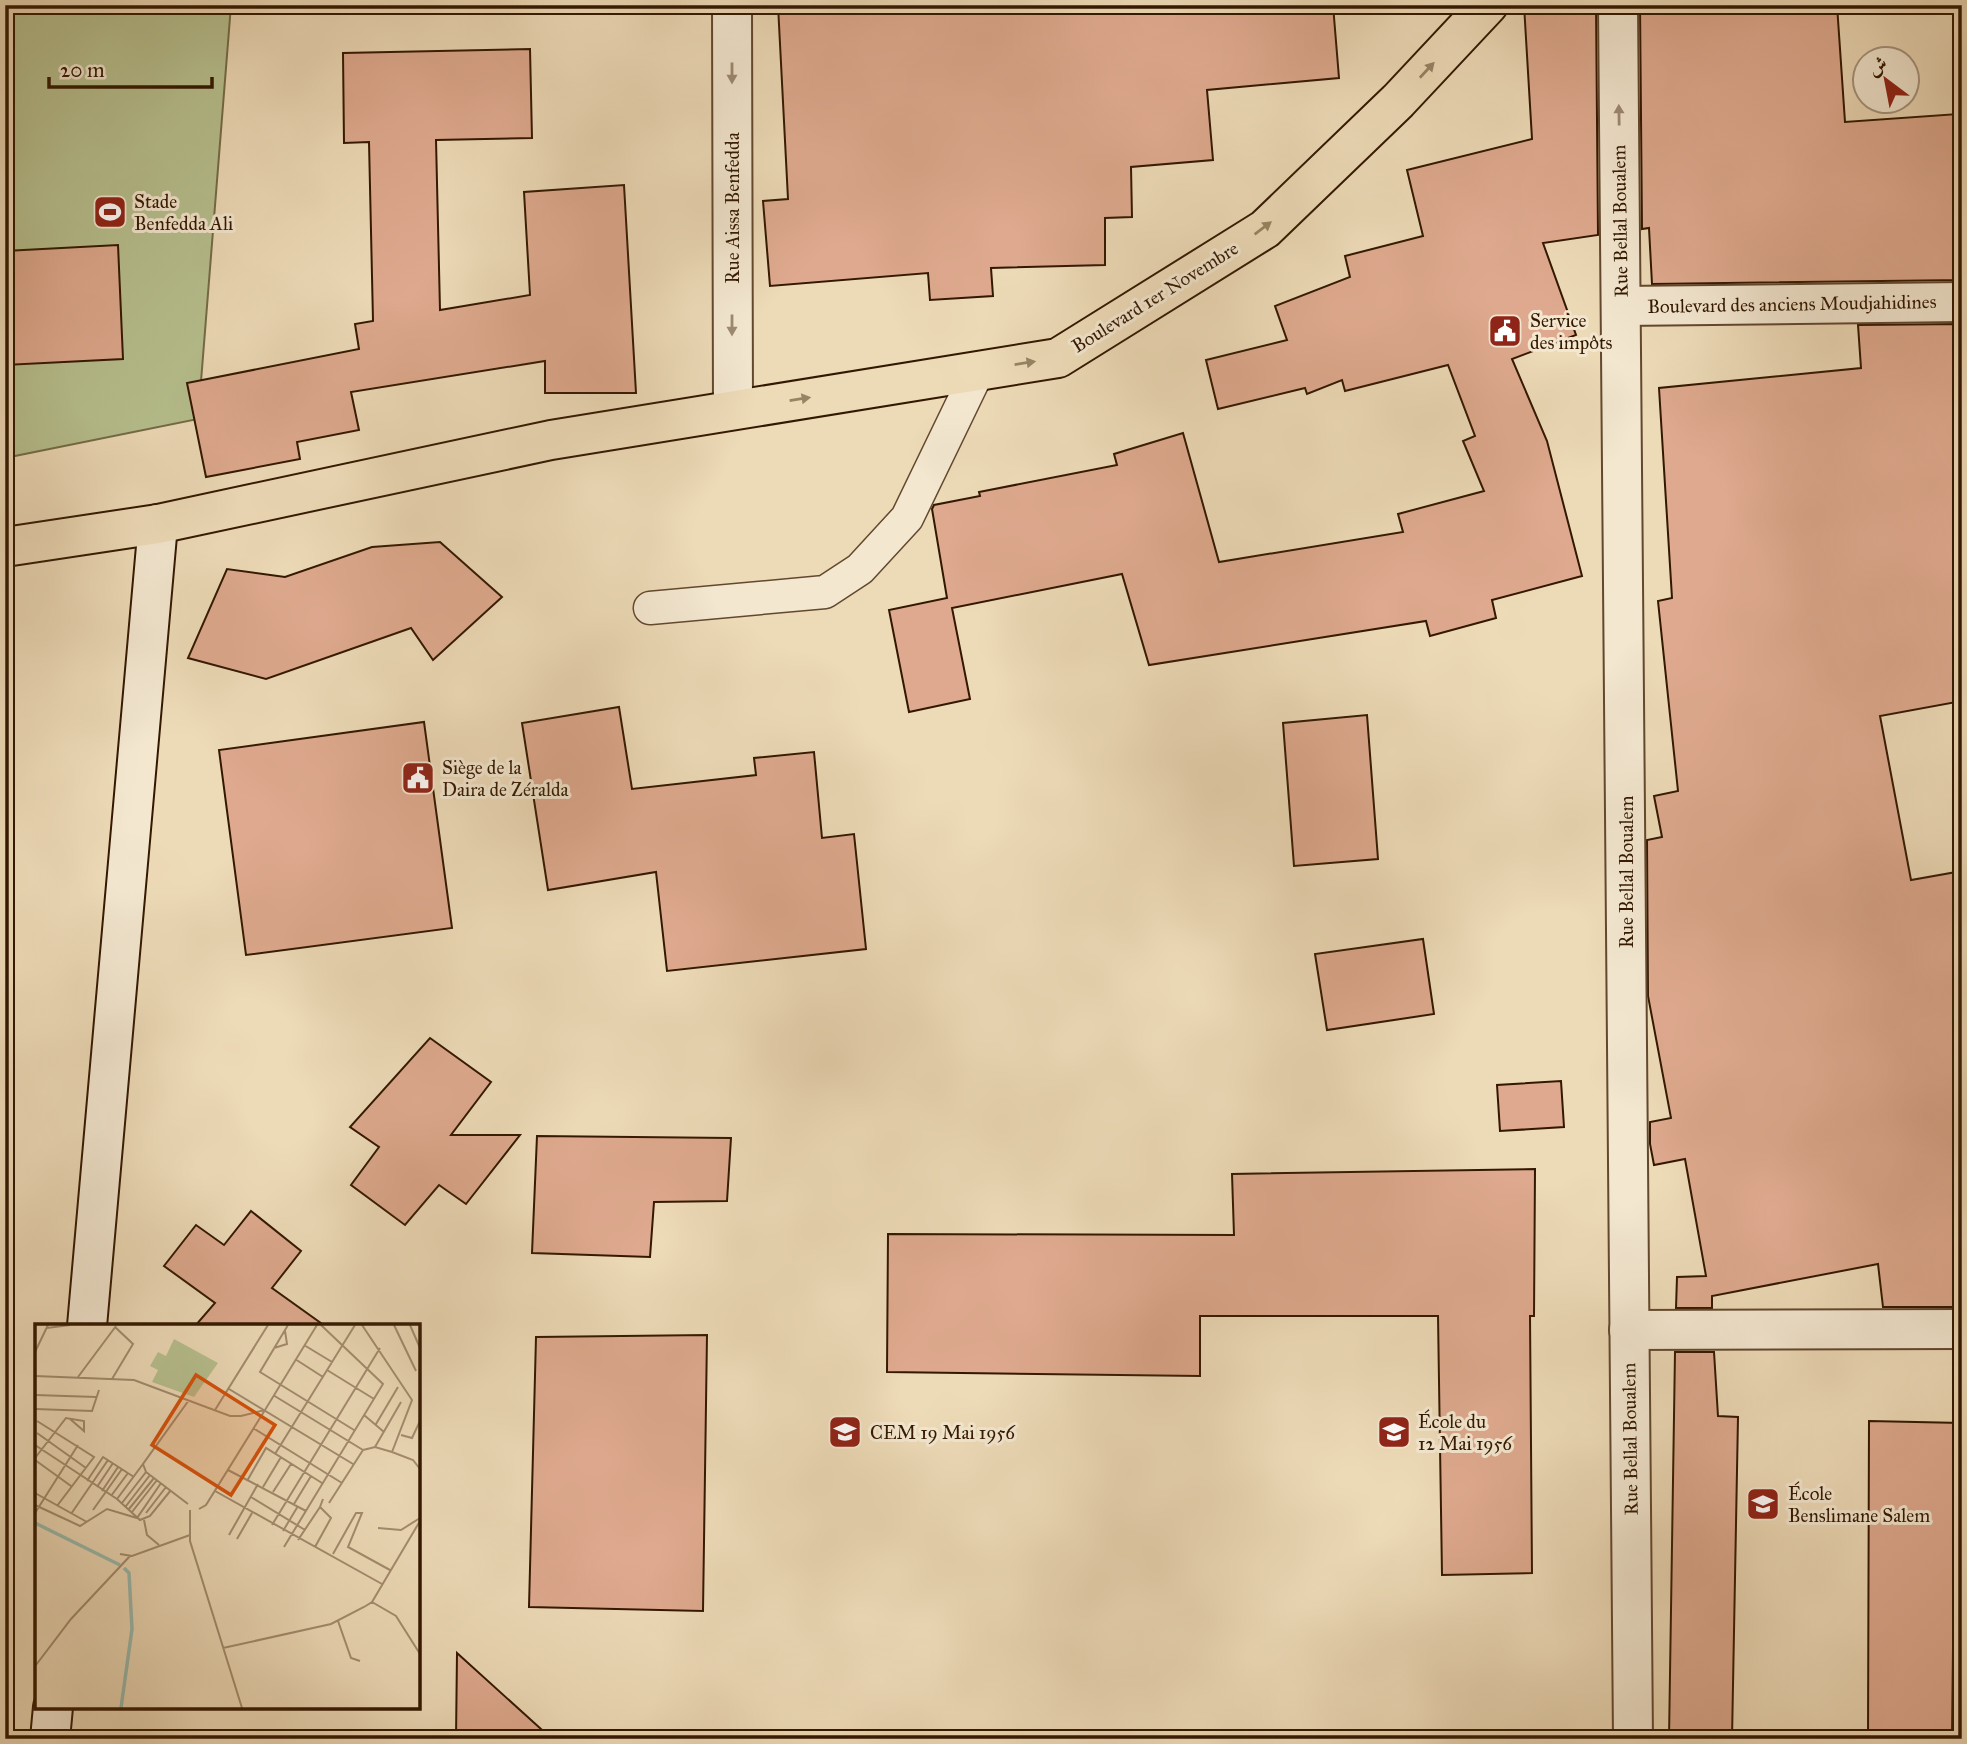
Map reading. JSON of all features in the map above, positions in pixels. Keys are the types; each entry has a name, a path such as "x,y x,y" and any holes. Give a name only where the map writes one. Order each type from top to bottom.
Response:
{"main road":[{"name":"Boulevard 1er Novembre","path":"5,547 158,524 551,440 1058,358 1265,229 1398,101 1488,5"}],"street":[{"name":"Rue Aissa Benfedda","path":"732,5 733,410"},
{"name":"Rue Bellal Boualem","path":"1618,5 1629,1330 1625,1736"},
{"name":"Boulevard des anciens Moudjahidines","path":"1622,306 1962,302"},
{"path":"87,1324 158,524"},
{"path":"1629,1330 1962,1329"},
{"path":"50,1739 53,1709"}],"lane":[{"path":"650,608 825,592 860,569 907,518 978,370"}],"green space":[{"name":"Stade Benfedda Ali","path":"5,5 231,5 198,419 5,458"}],"building":[{"path":"778,5 1333,5 1339,78 1207,90 1213,160 1131,167 1132,217 1105,218 1105,265 991,268 993,296 930,300 928,273 770,286 763,201 788,199"},
{"path":"1524,5 1596,5 1598,235 1543,243 1576,335 1512,359 1547,441 1582,576 1492,600 1496,618 1430,636 1426,621 1149,665 1122,574 952,608 970,699 909,712 889,610 947,598 932,509 934,505 980,496 979,492 1117,465 1114,454 1183,433 1219,562 1403,532 1398,514 1484,491 1463,441 1475,436 1448,365 1345,391 1342,380 1307,394 1305,388 1218,409 1206,360 1287,340 1275,306 1350,277 1345,256 1423,236 1407,170 1532,139"},
{"path":"1640,5 1837,5 1845,122 1958,114 1962,280 1652,284 1649,228 1642,229"},
{"path":"530,49 532,138 436,140 440,310 530,295 524,192 624,185 636,393 545,393 545,361 351,392 359,430 297,442 300,459 206,477 187,383 359,349 355,324 373,321 369,142 344,143 343,53"},
{"path":"118,245 123,359 5,365 5,251"},
{"path":"1962,324 1962,701 1880,716 1911,880 1962,871 1962,1307 1883,1307 1878,1264 1712,1296 1712,1308 1676,1308 1677,1277 1706,1276 1685,1159 1654,1165 1650,1144 1650,1122 1671,1118 1648,996 1647,840 1662,837 1654,796 1678,791 1658,601 1672,598 1659,388 1861,368 1858,325"},
{"path":"440,542 502,597 433,660 411,628 266,679 188,658 227,569 285,577 372,547"},
{"path":"619,707 632,789 756,775 754,758 814,752 822,838 854,834 866,949 667,971 656,872 548,890 522,723"},
{"path":"1367,715 1378,859 1294,866 1283,723"},
{"path":"424,722 452,928 246,955 219,750"},
{"path":"1423,939 1434,1014 1327,1030 1315,954"},
{"path":"430,1038 491,1082 451,1135 520,1135 466,1204 439,1185 405,1225 351,1185 379,1147 350,1127"},
{"path":"1561,1081 1564,1127 1500,1131 1497,1085"},
{"path":"537,1136 731,1138 727,1201 654,1202 650,1257 532,1253"},
{"path":"1535,1169 1534,1316 1530,1316 1532,1573 1442,1575 1438,1316 1200,1316 1200,1376 887,1372 888,1234 1234,1235 1232,1174"},
{"path":"251,1211 301,1251 272,1288 322,1324 197,1324 215,1303 164,1266 196,1225 224,1245"},
{"path":"707,1335 703,1611 529,1607 536,1337"},
{"path":"1675,1352 1714,1352 1718,1416 1738,1417 1732,1739 1669,1739"},
{"path":"1869,1421 1962,1423 1962,1465 1955,1465 1952,1739 1868,1739"},
{"path":"457,1653 552,1739 456,1739"}],"place":[{"name":"Stade Benfedda Ali","path":"110,212"},
{"name":"Service des impôts","path":"1505,331"},
{"name":"Siège de la Daira de Zéralda","path":"418,778"},
{"name":"CEM 19 Mai 1956","path":"845,1432"},
{"name":"École du 12 Mai 1956","path":"1394,1432"},
{"name":"École Benslimane Salem","path":"1763,1504"}]}
